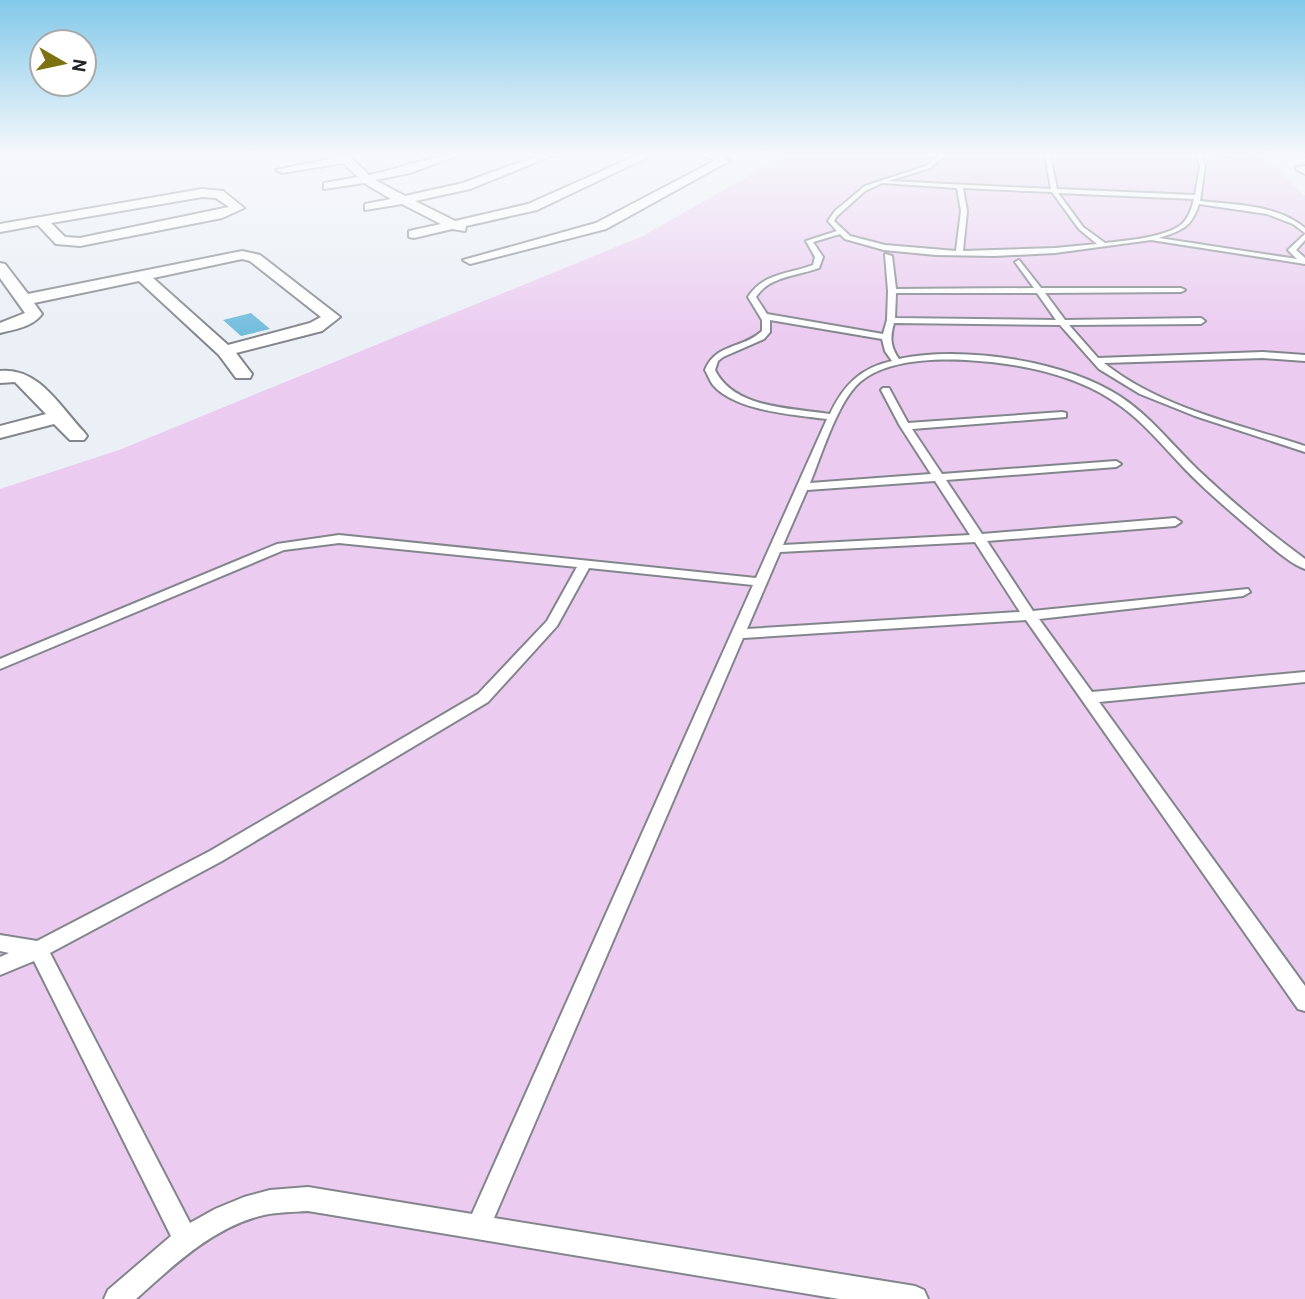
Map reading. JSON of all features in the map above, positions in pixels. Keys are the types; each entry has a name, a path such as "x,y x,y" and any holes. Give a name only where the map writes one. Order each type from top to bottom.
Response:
{"street":[{"path":"0,228 72,216"},
{"path":"41,221 61,241 80,242 219,216"},
{"path":"435,216 506,250 526,264"},
{"path":"414,234 496,216"},
{"path":"470,260 610,222 622,216"},
{"path":"24,300 223,257 247,256 287,281 332,317 316,327 225,351"},
{"path":"0,267 34,312 33,316 0,328"},
{"path":"141,275 225,351 243,374"},
{"path":"0,377 15,376 26,381 56,417 77,436"},
{"path":"0,432 56,417"}],"lane":[{"path":"834,216 831,225 838,233 883,247 959,253 1018,253 1150,239 1183,226 1189,216"},
{"path":"959,253 963,216"},
{"path":"1073,216 1082,228 1102,245"},
{"path":"1275,216 1296,223 1305,234 1292,250 1305,262"},
{"path":"834,417 753,403 732,395 716,383 710,370 714,360 725,352 761,337 767,328 755,305 755,291 766,283 816,266 819,257 808,241 838,233"},
{"path":"1150,239 1305,262"},
{"path":"888,256 892,291 891,320 886,337 889,351 897,362"},
{"path":"1019,262 1063,323 1105,369 1159,399 1305,449"},
{"path":"892,291 1181,290"},
{"path":"763,316 886,337"},
{"path":"891,320 1063,323 1202,321"},
{"path":"1097,361 1263,355 1305,358"},
{"path":"478,1228 834,417 849,388 858,379 870,371 897,362 930,358 983,360 1057,372 1096,387 1133,410 1204,482 1305,565"},
{"path":"886,390 905,426 1029,615 1305,1002"},
{"path":"905,426 1062,415"},
{"path":"803,487 1116,464"},
{"path":"776,549 980,538 1175,522"},
{"path":"0,664 281,547 314,540 339,539 762,582"},
{"path":"0,966 38,950 216,856 483,698 552,622 585,564"},
{"path":"739,634 1029,615 1243,592"},
{"path":"1088,698 1305,677"},
{"path":"0,943 38,950"},
{"path":"38,950 186,1240"},
{"path":"117,1299 186,1240 216,1220 264,1203 308,1199 359,1205 478,1228 915,1299"}],"shaded area":[{"path":"679,216 1305,216 1305,1299 0,1299 0,489 119,450 643,236"}],"building":[{"path":"251,313 270,329 241,336 223,320"}]}
